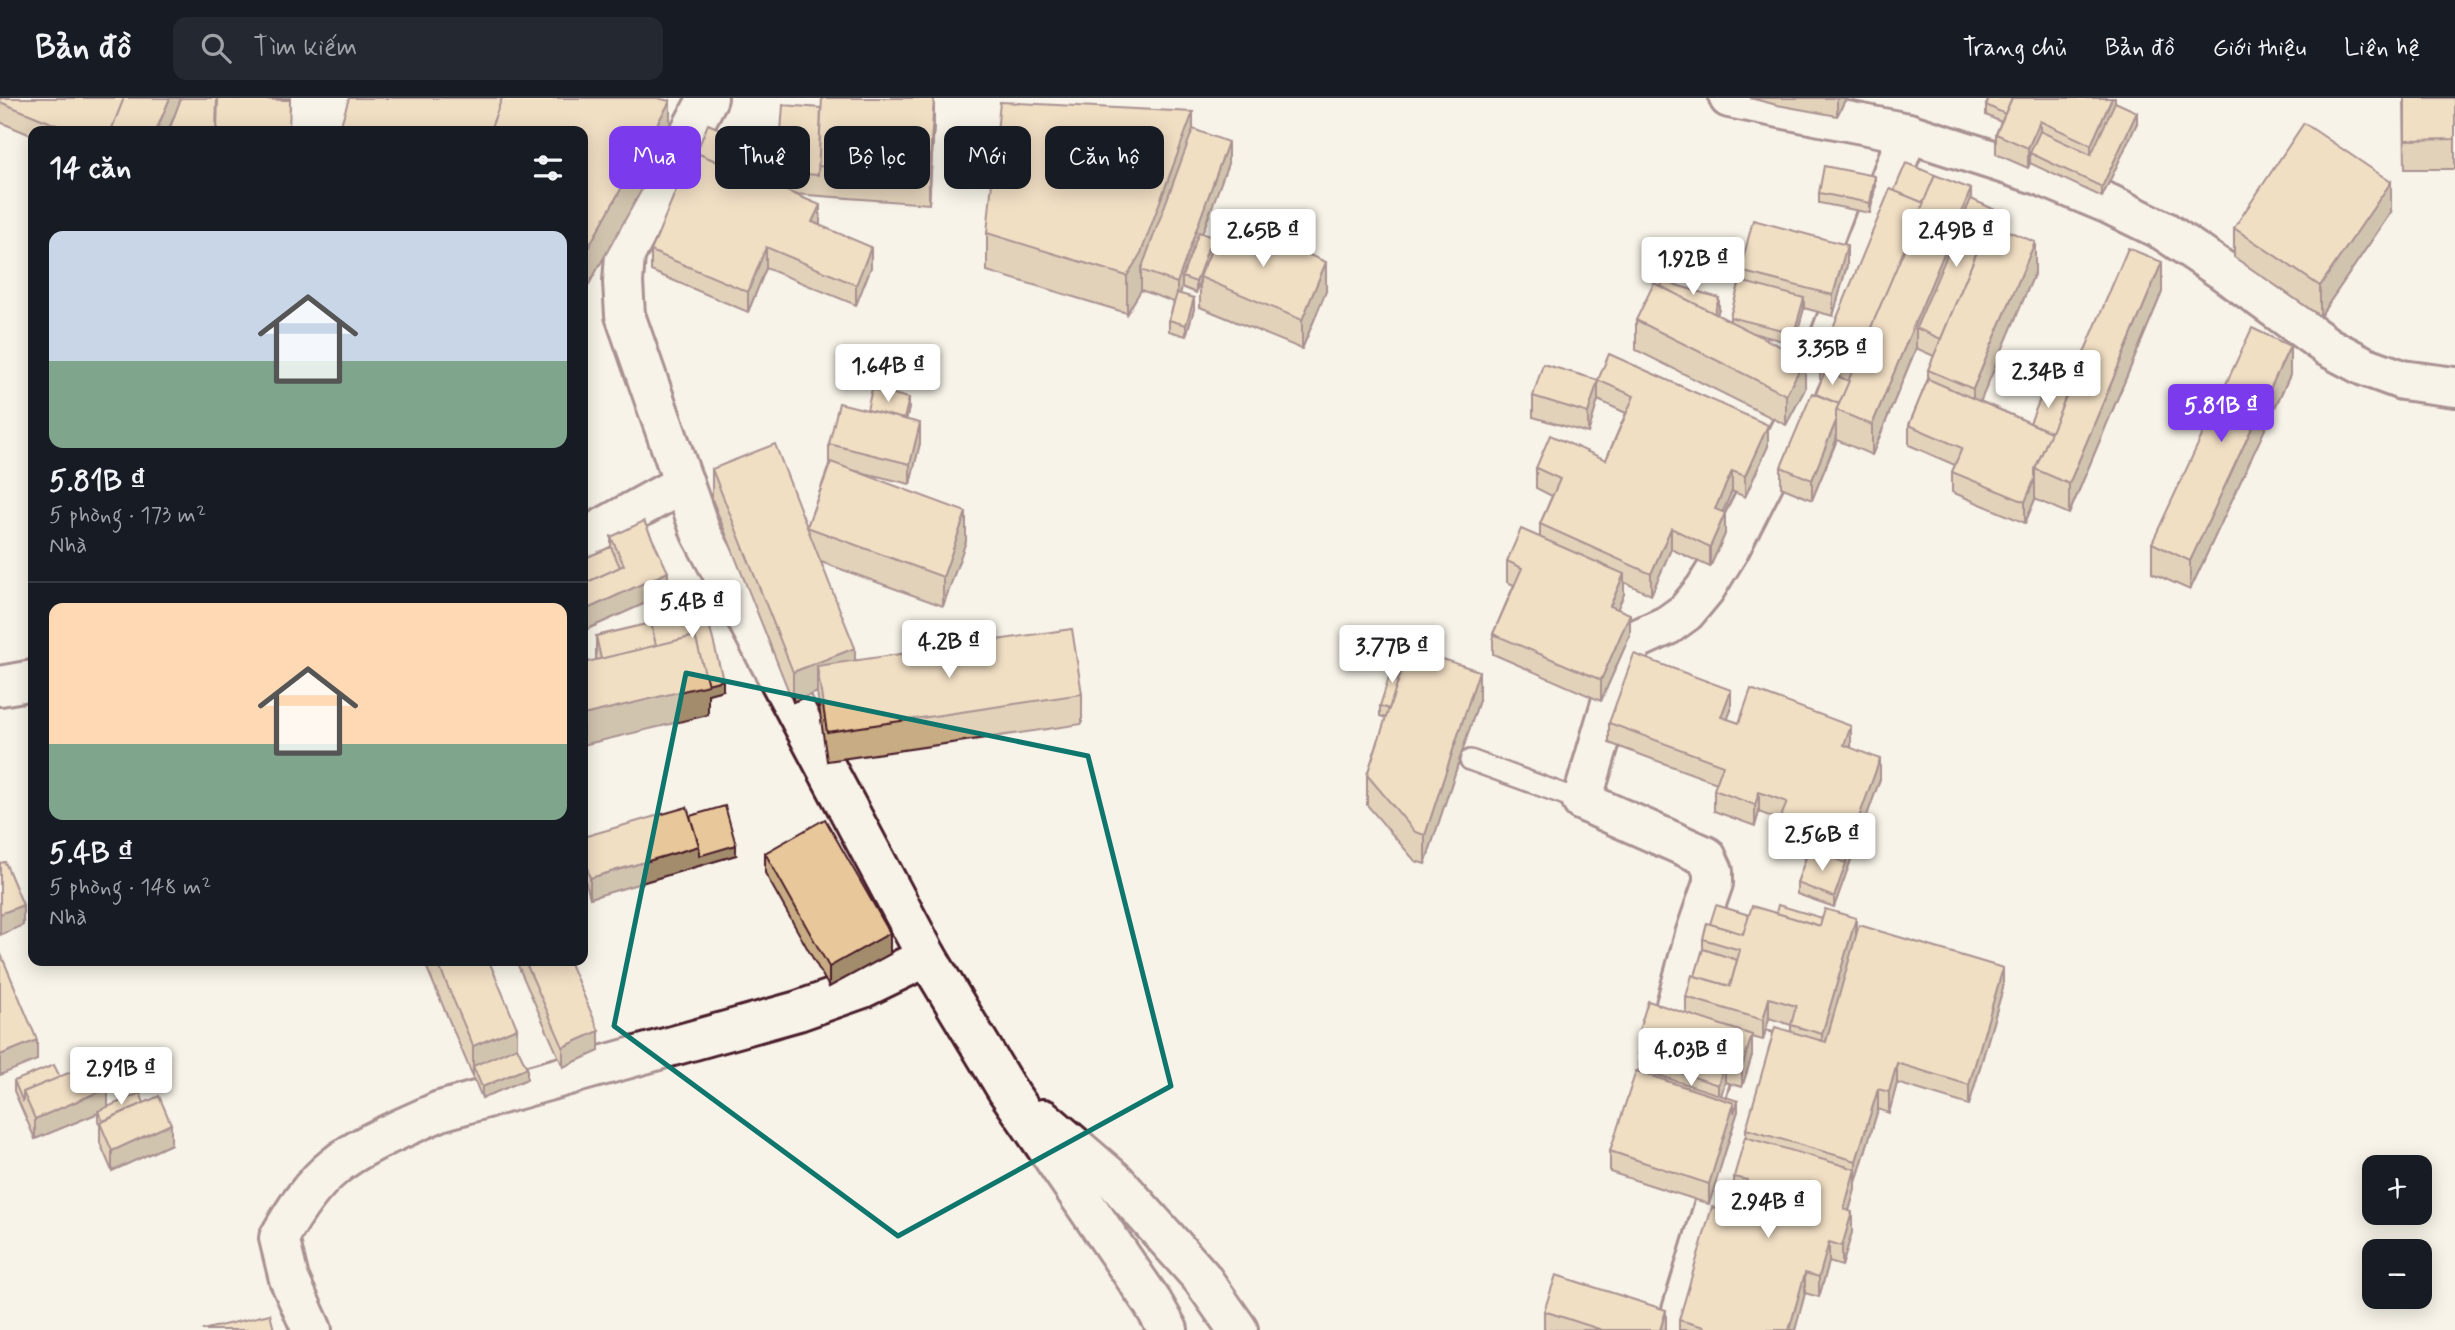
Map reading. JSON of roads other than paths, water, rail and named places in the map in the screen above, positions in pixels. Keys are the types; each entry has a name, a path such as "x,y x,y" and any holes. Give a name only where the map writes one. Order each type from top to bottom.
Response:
{"street":[{"path":"708,98 625,255 623,282 625,315 701,533 927,957 1007,1090 1168,1330"},
{"path":"1729,98 1908,133 2039,175 2109,204 2164,231 2328,347 2364,366 2402,380 2455,387"},
{"path":"1676,1330 1762,1050 1681,1019 1676,1005 1695,935 1713,883 1711,862 1706,856 1582,801 1616,686 1633,641 1668,625 1686,612 1705,589 1729,550 1808,395 1908,133"},
{"path":"588,536 684,482"},
{"path":"0,686 28,681"},
{"path":"312,1330 289,1279 279,1238 297,1207 335,1165 384,1136 440,1111 798,1011 863,988 927,957"},
{"path":"1007,1090 1116,1182 1201,1277 1238,1330"}],"lane":[{"path":"1470,760 1582,801"}]}
